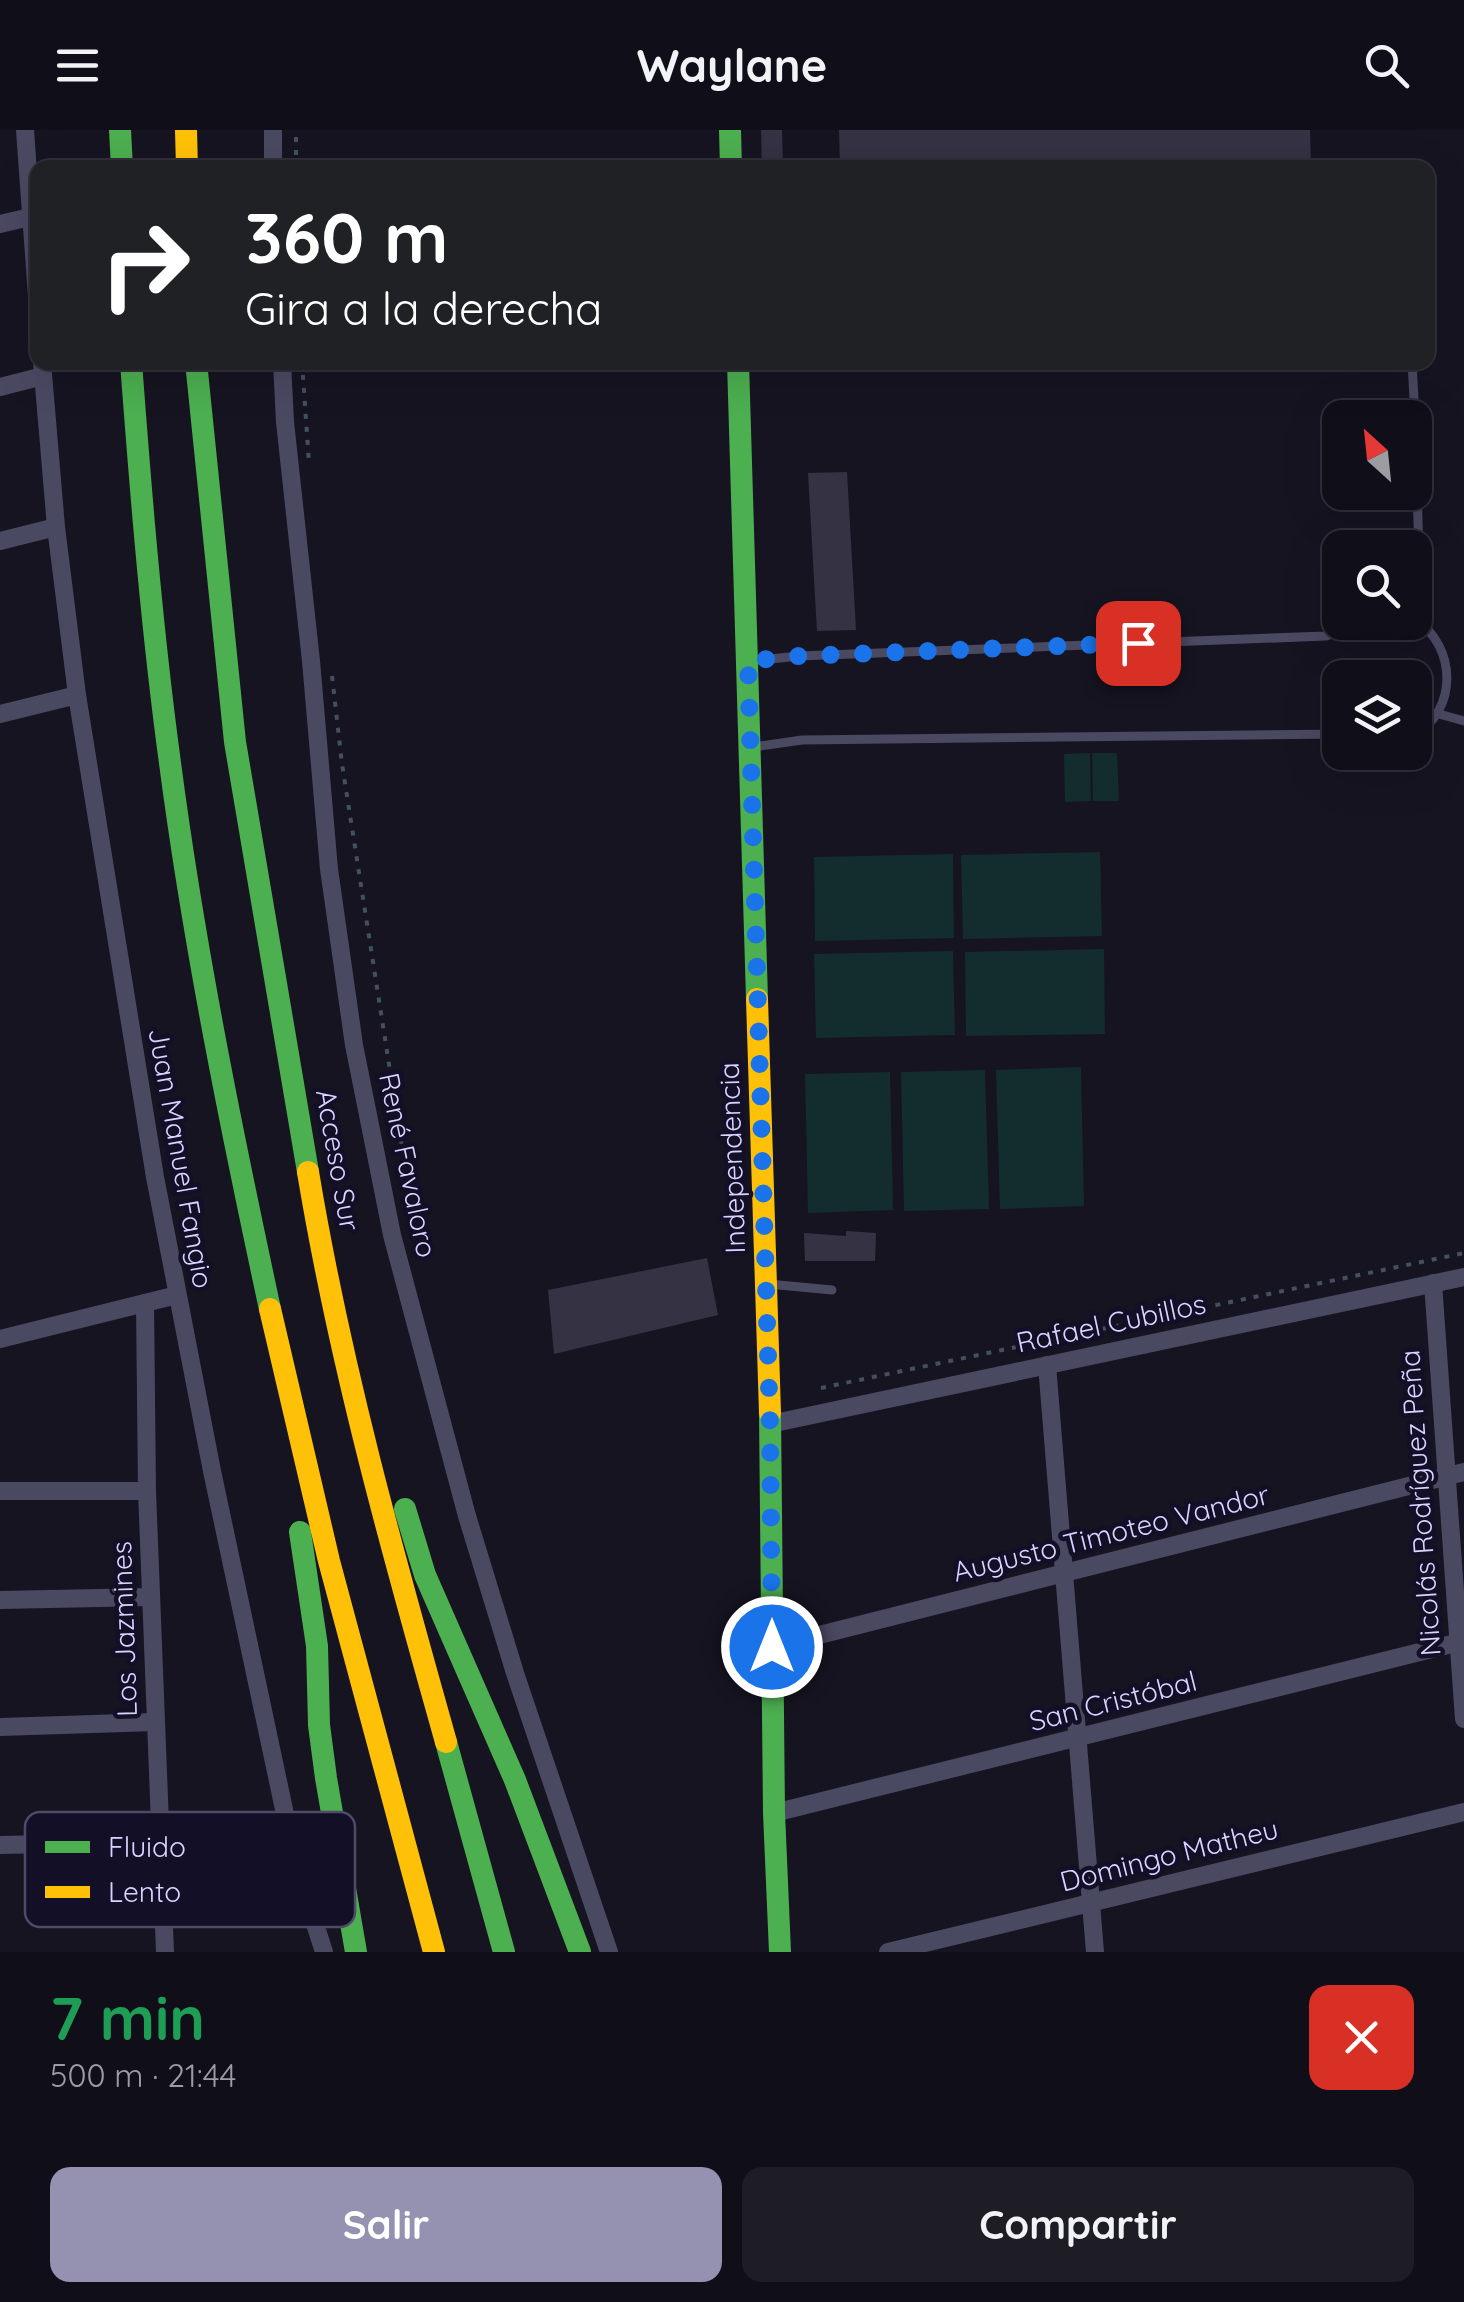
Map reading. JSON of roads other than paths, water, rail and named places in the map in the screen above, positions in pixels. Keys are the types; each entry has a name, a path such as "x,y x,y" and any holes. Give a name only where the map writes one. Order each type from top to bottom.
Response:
{"main road":[{"path":"120,130 122,160"},
{"path":"186,130 187,160"},
{"path":"730,130 731,160"},
{"path":"132,370 161,698 213,1030 282,1364 369,1722 434,1952"},
{"name":"Acceso Sur","path":"197,370 238,760 310,1185 342,1341 409,1613 504,1952"},
{"name":"Independencia","path":"738,370 770,1424 774,1812 780,1952"},
{"path":"220,602 258,783 359,1339 426,1575 515,1780 580,1952"},
{"path":"213,1030 218,1143 308,1567 332,1812"},
{"path":"352,1927 356,1952"}],"street":[{"path":"0,224 30,217 25,130"},
{"path":"273,130 273,160"},
{"path":"0,387 40,370"},
{"name":"Juan Manuel Fangio","path":"42,370 56,527 78,695 140,1090 178,1295 285,1812"},
{"name":"René Favaloro","path":"283,370 329,869 354,1045 392,1235 472,1534 514,1673 610,1952"},
{"path":"0,541 56,527"},
{"path":"0,714 78,695"},
{"name":"Rafael Cubillos","path":"770,1424 1464,1277"},
{"name":"Nicolás Rodríguez Peña","path":"1433,1283 1455,1475 1464,1719"},
{"path":"0,1339 178,1295"},
{"name":"Los Jazmines","path":"145,1303 146,1491 159,1812"},
{"path":"1047,1365 1095,1952"},
{"name":"Augusto Timoteo Vandor","path":"772,1647 1455,1475"},
{"path":"0,1491 146,1491"},
{"path":"0,1600 150,1596"},
{"name":"San Cristóbal","path":"774,1812 1461,1642"},
{"path":"0,1726 155,1722"},
{"name":"Domingo Matheu","path":"888,1952 1464,1812"},
{"path":"0,1845 25,1845"},
{"name":"Los Jazmines","path":"163,1927 164,1952"},
{"name":"Juan Manuel Fangio","path":"316,1927 324,1952"}],"lane":[{"path":"1412,370 1414,400"},
{"path":"1432,632 1448,674 1446,695 1432,723"},
{"path":"748,661 1322,636"},
{"path":"1439,714 1464,720"},
{"path":"750,747 802,740 1322,734"},
{"path":"765,1284 832,1290"}]}
